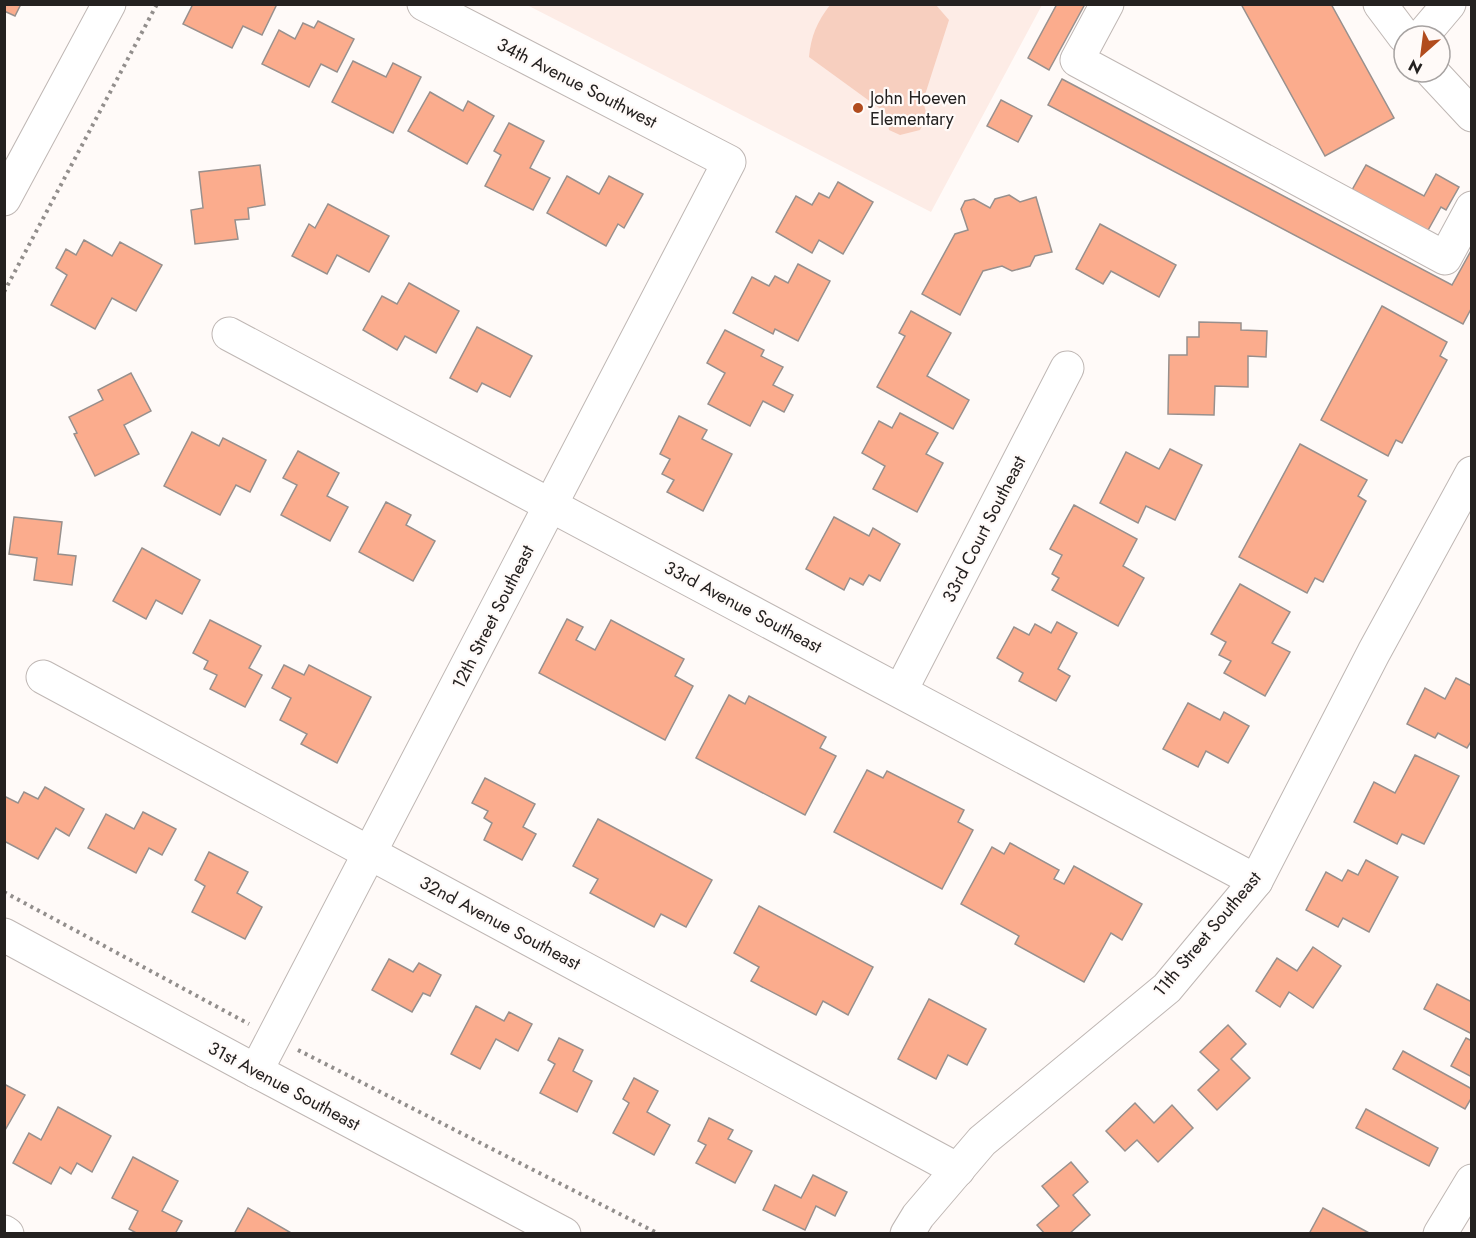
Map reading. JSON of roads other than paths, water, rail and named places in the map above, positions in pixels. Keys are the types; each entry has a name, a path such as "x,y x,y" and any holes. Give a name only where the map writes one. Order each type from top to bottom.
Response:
{"street":[{"path":"4,198 109,4"},
{"name":"34th Avenue Southwest","path":"424,4 729,162"},
{"path":"1107,4 1077,60 1445,258 1472,208"},
{"path":"1380,4 1395,24"},
{"path":"1432,24 1449,4"},
{"path":"1443,84 1472,115"},
{"name":"12th Street Southeast","path":"256,1071 729,162"},
{"name":"33rd Avenue Southeast","path":"229,334 1256,881"},
{"name":"33rd Court Southeast","path":"901,690 1067,368"},
{"name":"11th Street Southeast","path":"907,1233 918,1216 982,1141 1167,988 1256,881 1374,652 1472,473"},
{"name":"32nd Avenue Southeast","path":"43,677 958,1170"},
{"name":"31st Avenue Southeast","path":"4,935 564,1233"},
{"path":"1440,1233 1472,1181"}],"place":[{"name":"John Hoeven Elementary","path":"858,108"}]}
